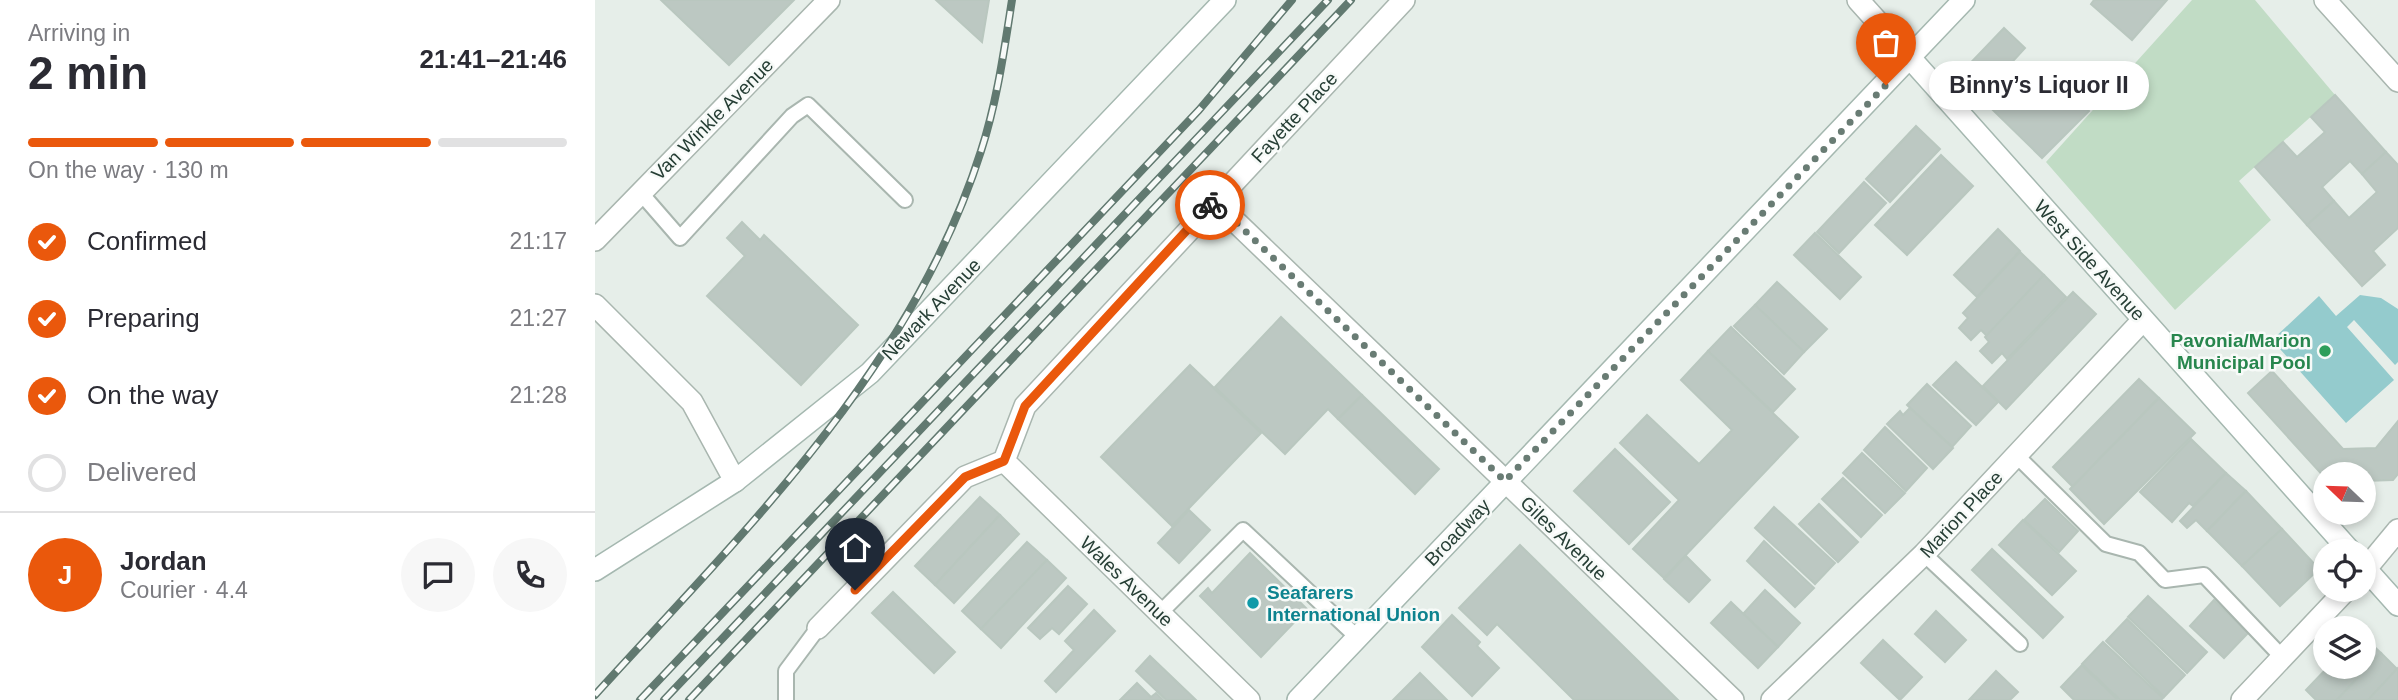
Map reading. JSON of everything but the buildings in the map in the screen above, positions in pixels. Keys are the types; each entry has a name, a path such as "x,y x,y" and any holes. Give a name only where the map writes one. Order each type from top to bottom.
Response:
{"street":[{"name":"Van Winkle Avenue","path":"595,240 829,0"},
{"name":"Newark Avenue","path":"595,570 735,481 870,373 1225,0"},
{"name":"Fayette Place","path":"1004,461 1025,406 1404,0"},
{"name":"West Side Avenue","path":"1858,0 2339,539"},
{"name":"Broadway","path":"1298,700 1911,59 1964,0"},
{"path":"2325,0 2398,81"},
{"name":"Giles Avenue","path":"1214,201 1733,700"},
{"path":"597,312 692,402 735,481"},
{"name":"Marion Place","path":"1772,700 1924,554 2143,320"},
{"path":"818,628 965,477 1004,461"},
{"name":"Wales Avenue","path":"1004,461 1249,700"},
{"path":"2376,556 2398,530"},
{"path":"2376,581 2398,605"},
{"path":"2242,700 2335,602"}],"lane":[{"path":"640,192 680,238 792,116 808,105 905,200"},
{"path":"2016,455 2106,544 2139,553 2165,580 2204,575 2282,657"},
{"path":"1160,613 1243,530 1357,637"},
{"path":"1924,554 2020,644"},
{"path":"786,700 786,671 818,628"}],"green space":[{"path":"2192,0 2255,0 2335,95 2239,181 2271,220 2175,310 2046,162"}],"water":[{"name":"Pavonia/Marion Municipal Pool","path":"2360,295 2381,298 2398,309 2398,362 2395,365 2354,320 2347,327 2394,380 2346,423 2272,340 2319,296 2336,316"}],"railway":[{"path":"595,695 765,508 818,443 868,375 913,305 951,230 987,133 1012,0"},
{"path":"640,700 1199,110 1292,0"},
{"path":"664,700 1328,0"},
{"path":"689,700 1351,0"}],"way so far":[{"path":"1210,205 1214,201 1505,481 1886,85"}],"place":[{"name":"Binny’s Liquor II","path":"1886,85"},
{"name":"Pavonia/Marion Municipal Pool","path":"2325,351"},
{"name":"Seafarers International Union","path":"1253,603"}],"route":[{"path":"855,590 965,477 1004,461 1025,406 1210,205"}]}
